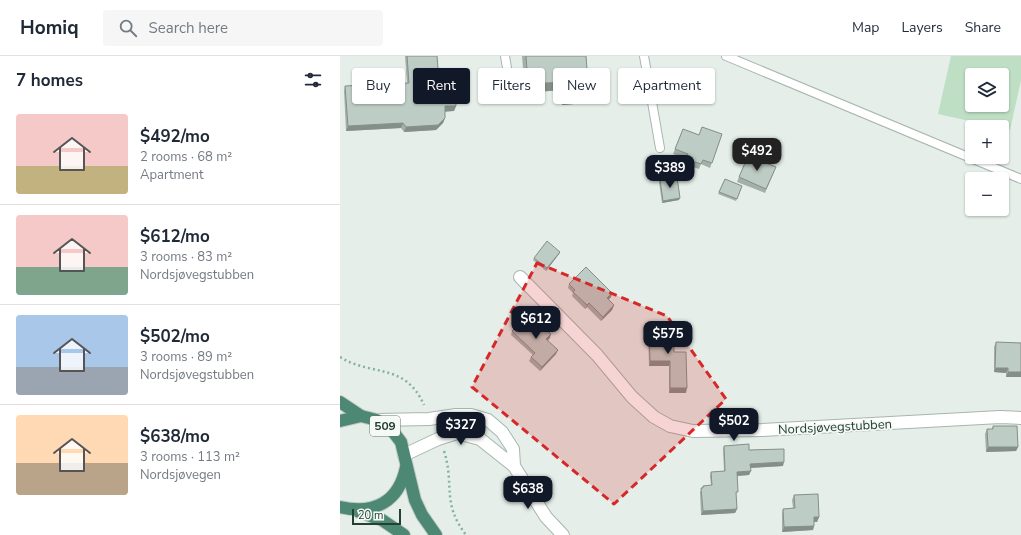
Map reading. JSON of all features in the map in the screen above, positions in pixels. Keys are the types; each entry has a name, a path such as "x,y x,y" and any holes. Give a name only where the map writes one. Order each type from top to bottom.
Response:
{"highway":[{"name":"509","path":"340,402 361,416 377,420 391,429 400,442 415,500 422,515 436,535"},
{"name":"509","path":"340,421 361,416"},
{"name":"509","path":"356,511 372,509 387,501 398,490 406,467"},
{"name":"509","path":"340,507 382,520 404,535"}],"street":[{"name":"Nordsjøvegstubben","path":"520,277 597,355 632,397 654,417 670,426 693,431 762,430 1000,417 1021,418"},
{"path":"377,420 429,419 456,414 471,415 488,420 502,432 513,449 514,466"},
{"path":"404,455 438,439 457,433 480,439 514,466 546,517 564,535"}],"lane":[{"path":"505,56 507,68"},
{"path":"644,56 660,148"},
{"path":"726,56 1021,180"}],"path":[{"path":"340,357 362,365 397,374 418,391 425,408"},
{"path":"443,448 449,468 448,487 452,511 458,525 466,535"}],"highlighted area":[{"path":"537,263 667,316 726,399 614,504 472,387"}],"green space":[{"path":"951,56 1021,56 1021,80 1010,130 1009,120 965,120 938,114"}],"building":[{"path":"407,56 437,56 438,68 413,68 413,104 456,104 456,106 445,106 445,118 438,125 406,127 403,123 348,126 345,86 352,86 352,104 405,104 405,83 409,83"},
{"path":"526,56 586,56 587,68 553,68 553,83 545,83 545,68 527,68"},
{"path":"702,127 722,134 712,163 703,160 701,164 686,159 688,154 675,149 683,129 699,135"},
{"path":"748,156 776,167 766,189 739,177"},
{"path":"677,177 680,198 663,201 660,180"},
{"path":"725,179 742,186 737,199 719,192"},
{"path":"547,241 560,252 547,268 534,258"},
{"path":"586,267 612,293 607,298 614,305 603,317 589,303 587,305 573,292 575,290 569,284"},
{"path":"528,314 551,334 546,339 558,350 542,367 531,357 535,353 512,331"},
{"path":"649,326 671,326 671,336 674,336 674,352 686,352 687,388 670,388 670,361 650,361"},
{"path":"996,342 1021,343 1021,372 1008,372 1008,368 995,368"},
{"path":"993,426 1017,426 1018,447 988,447 987,429 993,429"},
{"path":"749,444 749,450 784,449 784,462 750,464 751,471 737,472 737,509 703,511 701,488 703,488 703,486 712,485 711,472 725,471 724,446"},
{"path":"818,494 819,517 814,517 814,526 784,527 783,509 795,508 794,495"}]}
